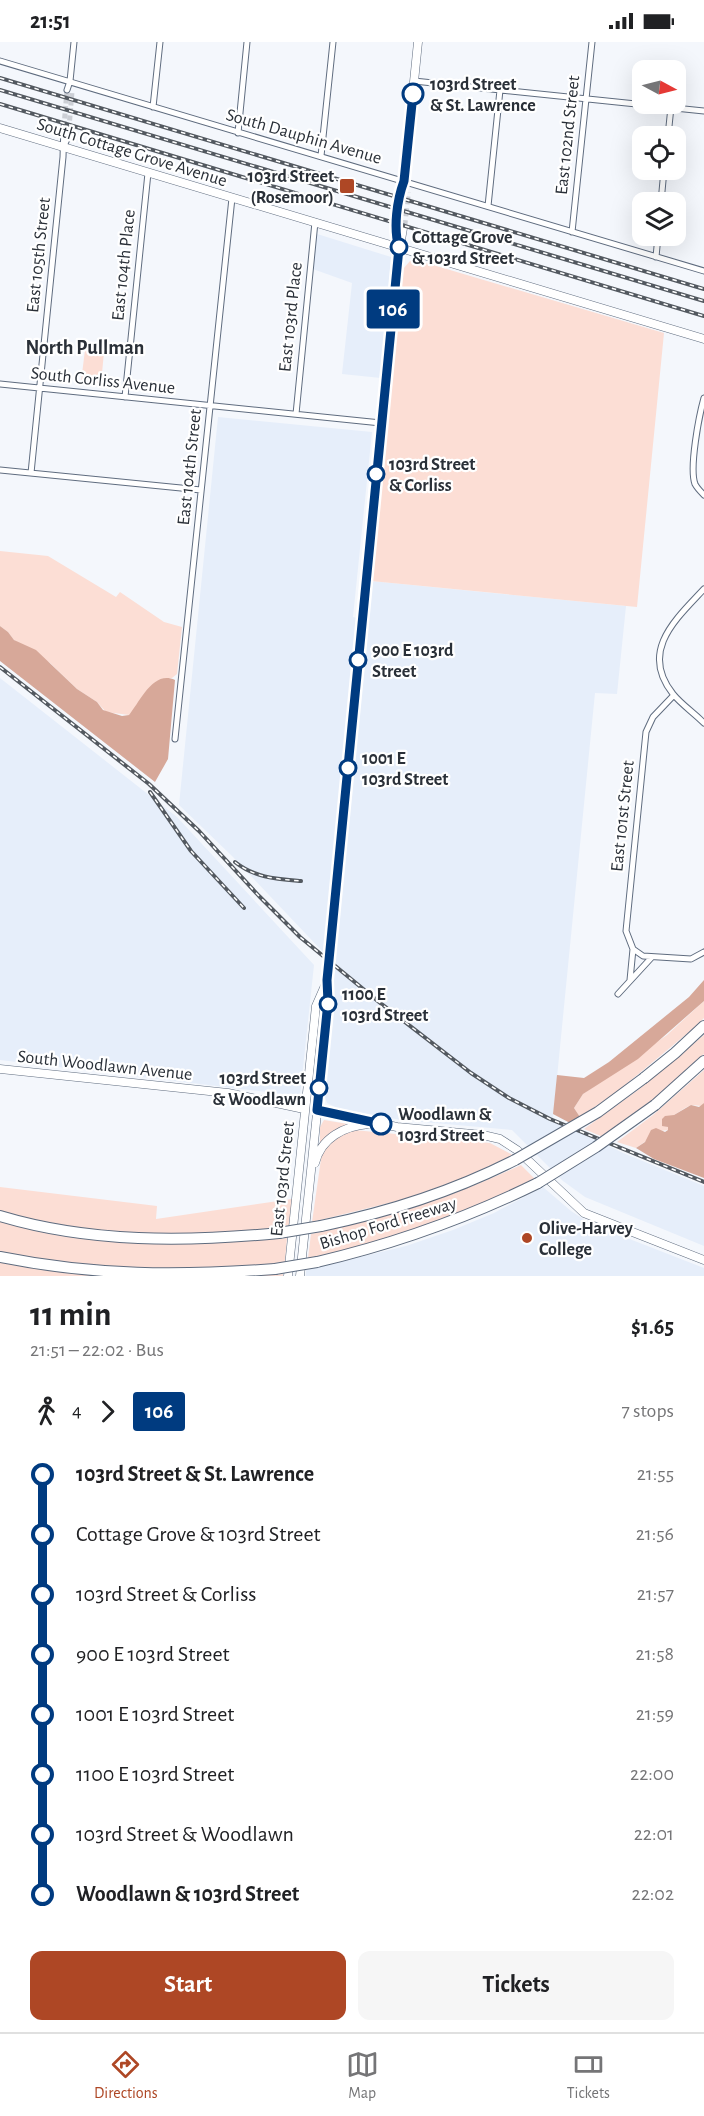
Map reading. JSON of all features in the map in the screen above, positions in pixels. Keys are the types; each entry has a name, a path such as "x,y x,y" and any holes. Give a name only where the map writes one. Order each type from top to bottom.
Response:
{"highway":[{"name":"Bishop Ford Freeway","path":"0,1216 74,1231 152,1239 227,1238 279,1233 366,1217 441,1194 515,1160 598,1112 675,1053 704,1026"},
{"name":"Bishop Ford Freeway","path":"0,1257 85,1271 205,1275 275,1269 373,1249 461,1218 538,1183 596,1147 655,1105 704,1061"}],"main road":[{"path":"404,191 418,42"},
{"name":"South Cottage Grove Avenue","path":"0,128 704,339"},
{"name":"East 103rd Street","path":"300,1276 399,248 396,237 400,227"},
{"name":"East 103rd Street","path":"288,1276 316,1006 327,980"},
{"name":"South Woodlawn Avenue","path":"0,1069 228,1093 304,1109"},
{"name":"South Woodlawn Avenue","path":"317,1110 378,1124 483,1135 500,1139 517,1150 584,1214 704,1260"},
{"path":"308,1191 317,1155 332,1137 341,1130 351,1127 378,1124"}],"street":[{"path":"70,91 74,42"},
{"path":"153,107 160,42"},
{"path":"238,133 247,42"},
{"path":"321,156 333,42"},
{"name":"East 102nd Street","path":"572,232 592,42"},
{"name":"South Dauphin Avenue","path":"0,61 704,271"},
{"path":"414,81 632,104"},
{"path":"489,206 501,90"},
{"path":"686,109 704,111"},
{"name":"East 105th Street","path":"31,473 66,127"},
{"name":"East 104th Place","path":"125,397 148,172"},
{"name":"East 104th Street","path":"175,739 232,198"},
{"name":"East 103rd Place","path":"296,414 315,222"},
{"path":"656,257 657,246"},
{"name":"South Corliss Avenue","path":"0,384 381,423"},
{"path":"704,398 698,422 693,472 695,484 704,495"},
{"path":"0,470 201,490"},
{"path":"704,588 670,625 660,649 660,668 663,678 674,695 704,723"},
{"name":"East 101st Street","path":"630,980 633,949 627,938 626,925 646,732 653,717 674,695"},
{"path":"633,949 639,954 652,957 691,959 704,951"},
{"path":"618,994 652,957"},
{"name":"South Woodlawn Avenue","path":"304,1109 317,1110"}],"shaded area":[{"path":"314,233 391,257 381,378 342,374 352,283 310,268"},
{"path":"410,261 423,262 664,333 637,607 371,581 403,269"},
{"path":"85,350 104,352 101,384 81,382"},
{"path":"218,417 372,432 353,617 357,618 324,953 232,856 179,805"},
{"path":"0,551 48,556 116,597 120,592 164,622 182,627 177,674 172,678 167,678 129,715 106,712 50,663 14,640 0,626"},
{"path":"371,581 626,606 617,694 595,693 553,1118 623,1153 704,1186 704,1246 585,1197 563,1181 512,1130 401,1120 337,1108 327,1103 323,1092 332,970"},
{"path":"0,626 14,640 36,650 77,689 97,702 103,710 122,716 129,715 154,683 167,678 175,680 168,759 155,782 0,661"},
{"path":"0,678 177,817 314,965 300,1096 0,1060"},
{"path":"704,980 704,1001 638,1059 583,1094 574,1108 580,1117 570,1123 553,1114 557,1075 584,1078 609,1062 689,997"},
{"path":"704,1001 704,1018 695,1027 618,1091 580,1117 574,1108 583,1094 667,1035"},
{"path":"704,1035 704,1054 648,1104 603,1137 584,1129 638,1090"},
{"path":"704,1070 704,1103 702,1106 691,1105 674,1115 666,1126 668,1130 660,1131 636,1148 617,1142 653,1115"},
{"path":"704,1103 704,1178 654,1159 636,1148 645,1142 651,1130 656,1128 665,1132 668,1130 668,1127 662,1126 662,1119 665,1116 674,1115 691,1105 699,1107"},
{"path":"324,1120 348,1124 320,1145 320,1127"},
{"path":"354,1130 490,1143 513,1155 461,1179 405,1199 312,1222 322,1152 337,1135"},
{"path":"521,1165 535,1179 424,1226 368,1244 308,1258 311,1234 418,1206"},
{"path":"0,1187 157,1206 156,1219 292,1199 289,1225 280,1227 278,1239 287,1238 285,1262 276,1263 275,1275 283,1274 283,1276 0,1276"},
{"name":"Olive-Harvey College","path":"543,1187 571,1211 591,1224 704,1268 704,1276 306,1276 306,1270 406,1246 453,1230 494,1213"}],"tunnel":[{"path":"64,126 67,90"},
{"path":"69,128 72,92"},
{"path":"397,226 401,190"},
{"path":"403,228 407,192"}],"railway":[{"path":"0,78 704,289"},
{"path":"0,90 704,301"},
{"path":"0,104 704,316"},
{"path":"0,667 149,784 199,831 300,937 471,1073 509,1098 550,1119 704,1182"},
{"path":"150,792 191,851 244,908"},
{"path":"235,862 258,875 301,881"}],"bus line":[{"name":"106","path":"381,1124 317,1110 328,1002 327,980 399,248 396,237 397,226 413,94"}],"place":[{"name":"103rd Street & St. Lawrence","path":"413,94"},
{"name":"103rd Street (Rosemoor)","path":"347,186"},
{"name":"Cottage Grove & 103rd Street","path":"399,247"},
{"name":"103rd Street & Corliss","path":"376,474"},
{"name":"900 E 103rd Street","path":"358,660"},
{"name":"1001 E 103rd Street","path":"348,768"},
{"name":"1100 E 103rd Street","path":"328,1004"},
{"name":"103rd Street & Woodlawn","path":"319,1088"},
{"name":"Woodlawn & 103rd Street","path":"381,1124"},
{"name":"Olive-Harvey College","path":"527,1238"}],"district":[{"name":"North Pullman","path":"85,347"}]}
